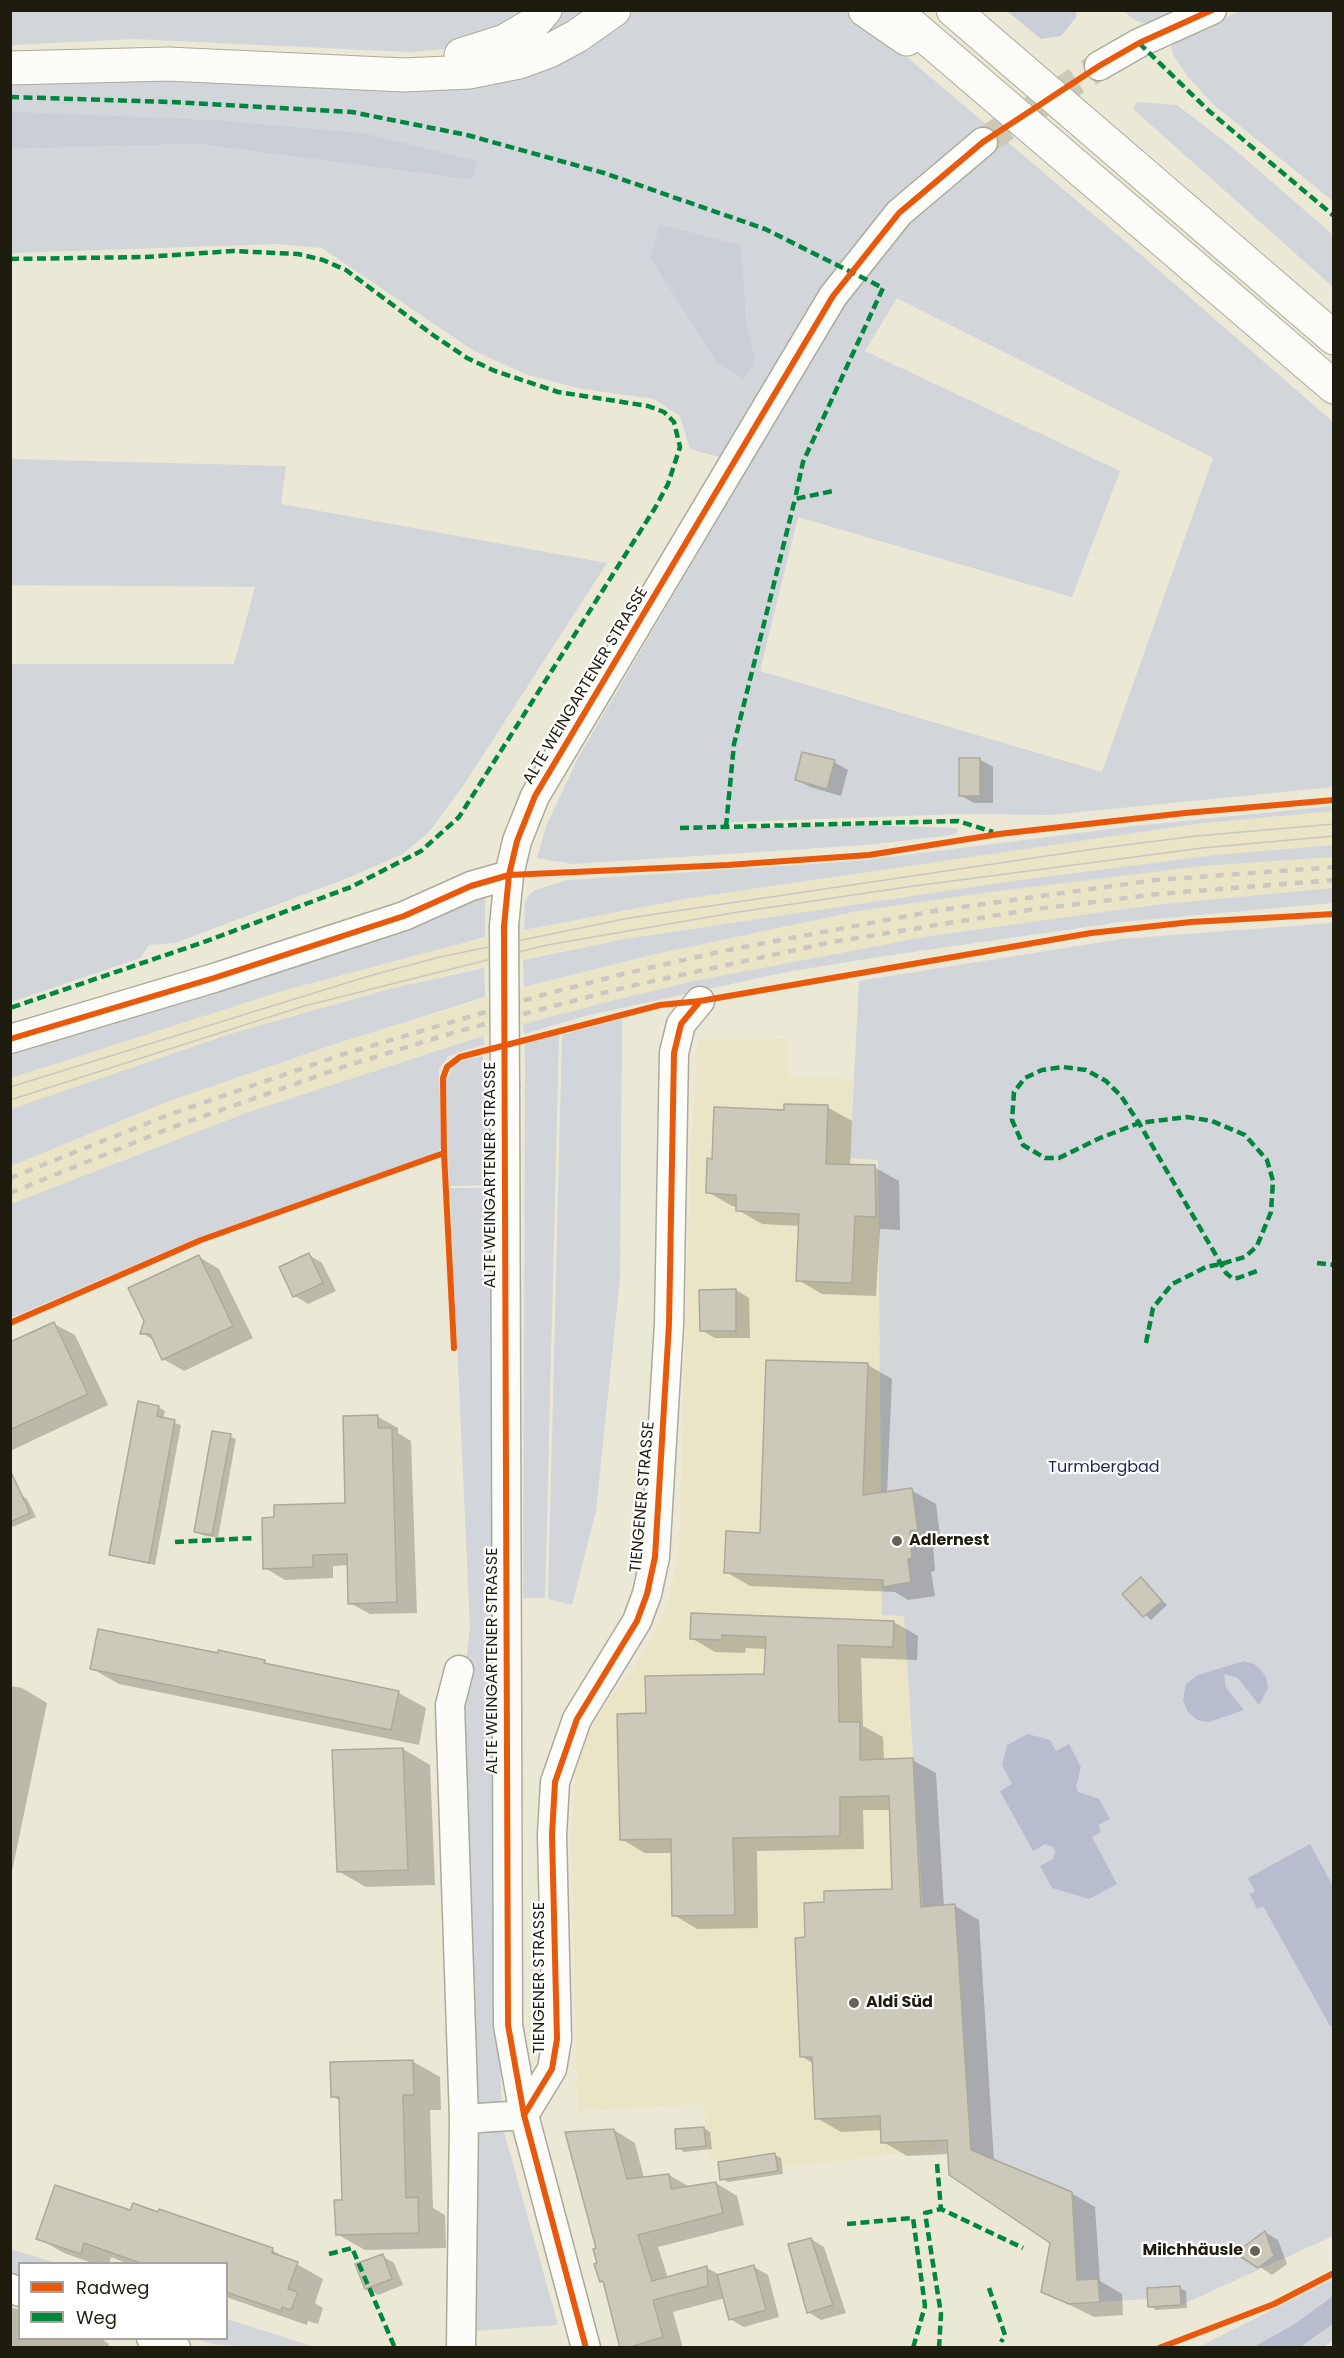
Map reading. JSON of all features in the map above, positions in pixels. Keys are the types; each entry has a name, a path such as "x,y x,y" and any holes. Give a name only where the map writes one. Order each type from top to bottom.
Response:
{"highway":[{"path":"10,53 170,49 346,58 433,58 470,53 505,41 532,25 545,10"},
{"path":"10,68 168,64 392,74 469,72 519,62 549,51 577,36 614,10"},
{"path":"866,10 1015,113"},
{"path":"894,10 1334,387"},
{"path":"953,10 1334,338"}],"street":[{"path":"1099,66 1139,43 1212,10"},
{"name":"ALTE WEINGARTENER STRASSE","path":"586,2348 524,2115 512,2054 508,2003 504,926 508,875 517,841 535,796 833,296 899,213 983,142"},
{"path":"10,1039 202,982 404,916 471,886 508,875"},
{"name":"TIENGENER STRASSE","path":"524,2115 552,2069 557,2039 552,1835 555,1782 577,1719 637,1621 647,1594 655,1557 669,1324 674,1053 681,1024 700,1001"},
{"path":"459,1670 450,1705 464,2119 461,2347 467,2348"},
{"path":"464,2119 524,2115"},
{"path":"156,2340 176,2348"}],"shaded area":[{"path":"1007,11 1075,11 1077,16 1061,36 1041,39"},
{"path":"11,112 218,120 365,133 478,161 472,180 197,144 11,149"},
{"path":"660,224 741,245 747,327 755,359 744,379 718,363 650,258"},
{"path":"1333,811 1333,845 1215,855 1013,881 625,939 469,969 233,1033 11,1109 10,1078 282,991 460,943 690,898 1196,824"},
{"path":"1333,857 1333,888 1155,905 930,936 694,981 540,1019 246,1113 11,1204 11,1166 169,1101 338,1043 524,987 656,954 858,911 1202,866"},
{"path":"787,1039 788,1078 853,1079 850,1157 878,1159 882,1615 904,1616 938,2149 778,2168 775,2151 709,2161 704,2104 578,2111 571,1839 576,1770 587,1737 604,1706 638,1662 657,1628 669,1601 679,1549 691,1151 698,1040"}],"green space":[{"path":"10,11 531,11 455,48 409,52 134,39 11,45"},
{"path":"559,11 598,11 564,33 512,46"},
{"path":"635,11 848,11 859,17 1140,254 1333,422 1333,787 1050,815 960,814 735,822 722,826 722,829 863,825 957,828 958,831 956,834 944,836 865,845 573,864 537,858 547,824 579,756 763,442 825,328 974,134 723,458 690,449 680,416 654,399 577,388 528,375 474,351 322,248 277,244 11,253 11,149 197,144 471,180 478,161 365,133 218,120 11,113 11,75 375,84 610,28","holes":["661,224 741,245 747,327","897,298 1213,458 1102,772 760,671 798,517 1072,597 1120,471 865,351"]},
{"path":"1124,11 1188,11 1147,25 1133,19"},
{"path":"1241,11 1333,11 1333,201 1214,105 1188,77 1174,56 1171,47 1177,38"},
{"path":"1137,102 1177,105 1233,148 1333,235 1333,287 1133,109"},
{"path":"11,459 286,466 281,504 607,563 463,786 428,833 401,855 350,877 175,943 149,945 140,958 11,1002 11,664 234,664 255,587 11,585"},
{"path":"1333,806 1333,811 1196,824 690,898 524,930 525,902 528,896 535,890 568,880 858,861 1134,826"},
{"path":"1333,845 1333,857 1202,866 858,911 656,954 524,987 523,960 625,939 1013,881 1215,855"},
{"path":"1333,888 1333,903 1121,922 786,972 585,1016 524,1034 523,1024 615,1000 694,981 930,936 1155,905"},
{"path":"485,894 485,937 282,991 11,1078 10,1044"},
{"name":"Turmbergbad","path":"1333,923 1333,2236 1181,2305 1148,2307 1147,2299 1068,2304 1041,2292 1050,2243 949,2175 947,2140 938,2140 904,1616 882,1615 878,1160 850,1158 859,981 1121,939"},
{"path":"484,968 485,997 338,1043 169,1101 11,1166 11,1109 233,1033 394,988"},
{"path":"622,1019 620,1278 596,1511 572,1605 548,1599 562,1035"},
{"path":"559,1034 545,1598 523,1598 525,1042"},
{"path":"483,1036 485,1044 448,1056 439,1069 441,1148 437,1154 199,1237 11,1318 11,1204 246,1113"},
{"path":"483,1056 485,1099 492,1107 493,1185 449,1186 446,1079 457,1062"},
{"path":"450,1188 493,1188 501,2107 474,2109 460,1709 470,1628"},
{"path":"471,2125 502,2125 558,2325 476,2331"},
{"path":"10,2249 53,2262 18,2262 18,2278 11,2275"},
{"path":"1333,2279 1333,2296 1293,2325 1253,2347 1197,2348"},
{"path":"228,2319 315,2347 248,2347 213,2344 199,2340 228,2340"},
{"path":"1333,2324 1333,2340 1324,2347 1301,2348"}],"water":[{"path":"1244,1661 1254,1664 1267,1680 1268,1688 1259,1705 1238,1678 1224,1674 1226,1688 1244,1710 1209,1722 1197,1720 1188,1712 1183,1700 1186,1684 1198,1675"},
{"path":"1028,1734 1050,1740 1056,1751 1069,1744 1081,1767 1076,1787 1078,1792 1099,1799 1110,1819 1098,1825 1101,1832 1092,1837 1117,1884 1089,1899 1052,1888 1040,1866 1053,1859 1055,1851 1053,1847 1045,1844 1033,1851 1000,1791 1012,1784 1002,1765 1007,1745"},
{"path":"1310,1844 1333,1886 1334,2024 1330,2026 1263,1906 1257,1909 1250,1894 1255,1891 1248,1878"},
{"path":"1333,2296 1333,2324 1301,2347 1253,2347 1293,2325"}],"building":[{"path":"802,752 835,760 827,789 795,780"},
{"path":"959,758 980,758 980,796 959,796"},
{"path":"784,1104 828,1105 826,1164 875,1165 876,1217 855,1216 852,1283 796,1281 799,1214 736,1211 736,1195 706,1193 707,1158 712,1159 714,1107 784,1110"},
{"path":"309,1253 323,1283 293,1297 279,1267"},
{"path":"199,1255 233,1326 162,1360 150,1334 140,1334 144,1321 128,1288"},
{"path":"736,1289 736,1331 700,1331 699,1290"},
{"path":"54,1322 88,1394 10,1430 10,1342"},
{"path":"766,1360 868,1363 863,1495 912,1488 918,1530 910,1531 912,1558 908,1559 911,1582 883,1587 883,1580 724,1573 726,1531 760,1533"},
{"path":"138,1401 159,1406 157,1416 175,1420 149,1563 109,1555"},
{"path":"378,1415 378,1428 392,1428 397,1602 348,1604 347,1554 313,1555 313,1567 263,1569 262,1518 274,1517 274,1505 345,1503 343,1416"},
{"path":"212,1431 231,1434 212,1535 194,1532"},
{"path":"10,1470 30,1513 10,1522"},
{"path":"1141,1577 1162,1601 1143,1617 1122,1594"},
{"path":"691,1613 894,1621 893,1647 838,1645 839,1722 860,1722 860,1760 913,1758 921,1907 955,1904 971,2150 1072,2192 1077,2280 1098,2279 1100,2302 1069,2304 1041,2292 1050,2243 949,2175 947,2140 881,2143 880,2116 815,2119 812,2057 800,2057 795,1938 805,1937 804,1903 824,1902 824,1891 892,1889 889,1796 840,1797 840,1836 733,1838 735,1915 672,1916 671,1839 620,1840 617,1714 646,1713 645,1676 764,1674 766,1637 722,1635 722,1640 690,1639"},
{"path":"98,1629 218,1653 218,1650 265,1660 264,1663 399,1691 391,1730 90,1669"},
{"path":"403,1748 408,1870 337,1872 332,1750"},
{"path":"413,2060 414,2095 403,2095 406,2198 418,2197 419,2233 336,2235 334,2200 342,2200 339,2097 331,2097 330,2062"},
{"path":"704,2127 706,2146 676,2149 675,2129"},
{"path":"614,2129 627,2179 669,2174 671,2189 716,2182 723,2213 638,2235 652,2281 707,2266 708,2286 653,2300 663,2337 627,2348 620,2348 603,2281 600,2282 594,2264 597,2263 593,2249 596,2248 565,2132"},
{"path":"775,2153 778,2171 720,2180 718,2162"},
{"path":"55,2185 130,2210 133,2203 158,2212 159,2209 273,2248 272,2253 298,2262 288,2289 298,2292 291,2310 282,2307 281,2311 228,2293 228,2262 137,2262 84,2243 81,2254 36,2239"},
{"path":"1265,2231 1274,2256 1258,2268 1235,2253"},
{"path":"811,2238 833,2305 807,2313 788,2244"},
{"path":"383,2254 392,2279 365,2289 355,2264"},
{"path":"754,2265 766,2310 729,2320 717,2275"},
{"path":"1180,2286 1181,2305 1148,2307 1147,2288"}],"tunnel":[{"path":"983,142 1099,66"}],"tram line":[{"path":"10,1087 369,976 440,957 629,918 1094,849 1196,836 1334,824"},
{"path":"10,1100 304,1006 547,945 732,913 907,887 1202,848 1334,836"}],"railway":[{"path":"10,1178 168,1115 341,1055 539,996 623,974 723,951 934,911 1156,880 1334,867"},
{"path":"10,1193 173,1127 346,1066 459,1031 626,987 832,942 1029,910 1158,894 1334,880"}],"marked path":[{"path":"1139,43 1209,111 1334,216"},
{"path":"10,97 171,102 352,112 467,135 604,173 765,229 883,288 803,462 795,499"},
{"path":"10,259 145,257 233,251 298,254 323,260 346,270 467,358 495,371 558,392 648,406 664,412 674,422 680,447 668,484 655,508 459,817 421,851 351,887 204,942 10,1008"},
{"path":"726,827 734,744 795,499 833,491"},
{"path":"680,828 958,821 993,832"},
{"path":"1146,1343 1153,1308 1172,1284 1206,1267 1221,1264 1245,1257 1257,1246 1271,1212 1273,1181 1267,1160 1245,1135 1212,1121 1187,1117 1139,1123 1100,1138 1059,1158 1045,1158 1023,1145 1012,1120 1014,1092 1025,1078 1042,1070 1063,1067 1086,1070 1106,1081 1121,1096 1139,1123 1221,1264 1226,1273 1232,1278 1238,1278 1257,1271"},
{"path":"1317,1263 1334,1265"},
{"path":"175,1542 254,1538"},
{"path":"937,2164 941,2209 1023,2248"},
{"path":"939,2348 941,2314 925,2213 941,2209"},
{"path":"847,2224 913,2218 925,2306 913,2348"},
{"path":"329,2254 352,2248 395,2348"},
{"path":"989,2288 1005,2335 1001,2342"}],"cycle path":[{"path":"586,2348 524,2115 508,2025 504,926 509,875 517,841 535,796 833,296 899,213 983,142 1099,66 1139,43 1212,10"},
{"path":"10,1039 214,978 404,916 471,886 509,875 728,865 869,855 999,834 1185,813 1334,800"},
{"path":"454,1348 444,1153 443,1078 447,1067 460,1057 660,1005 700,1001 1091,933 1191,922 1334,914"},
{"path":"524,2115 552,2069 557,2039 552,1835 555,1782 577,1719 637,1621 647,1594 655,1557 669,1324 674,1053 681,1024 700,1001"},
{"path":"10,1323 201,1240 444,1153"},
{"path":"1159,2348 1274,2304 1334,2273"}],"place":[{"name":"Adlernest","path":"897,1541"},
{"name":"Aldi Süd","path":"854,2003"},
{"name":"Milchhäusle","path":"1255,2251"}]}
